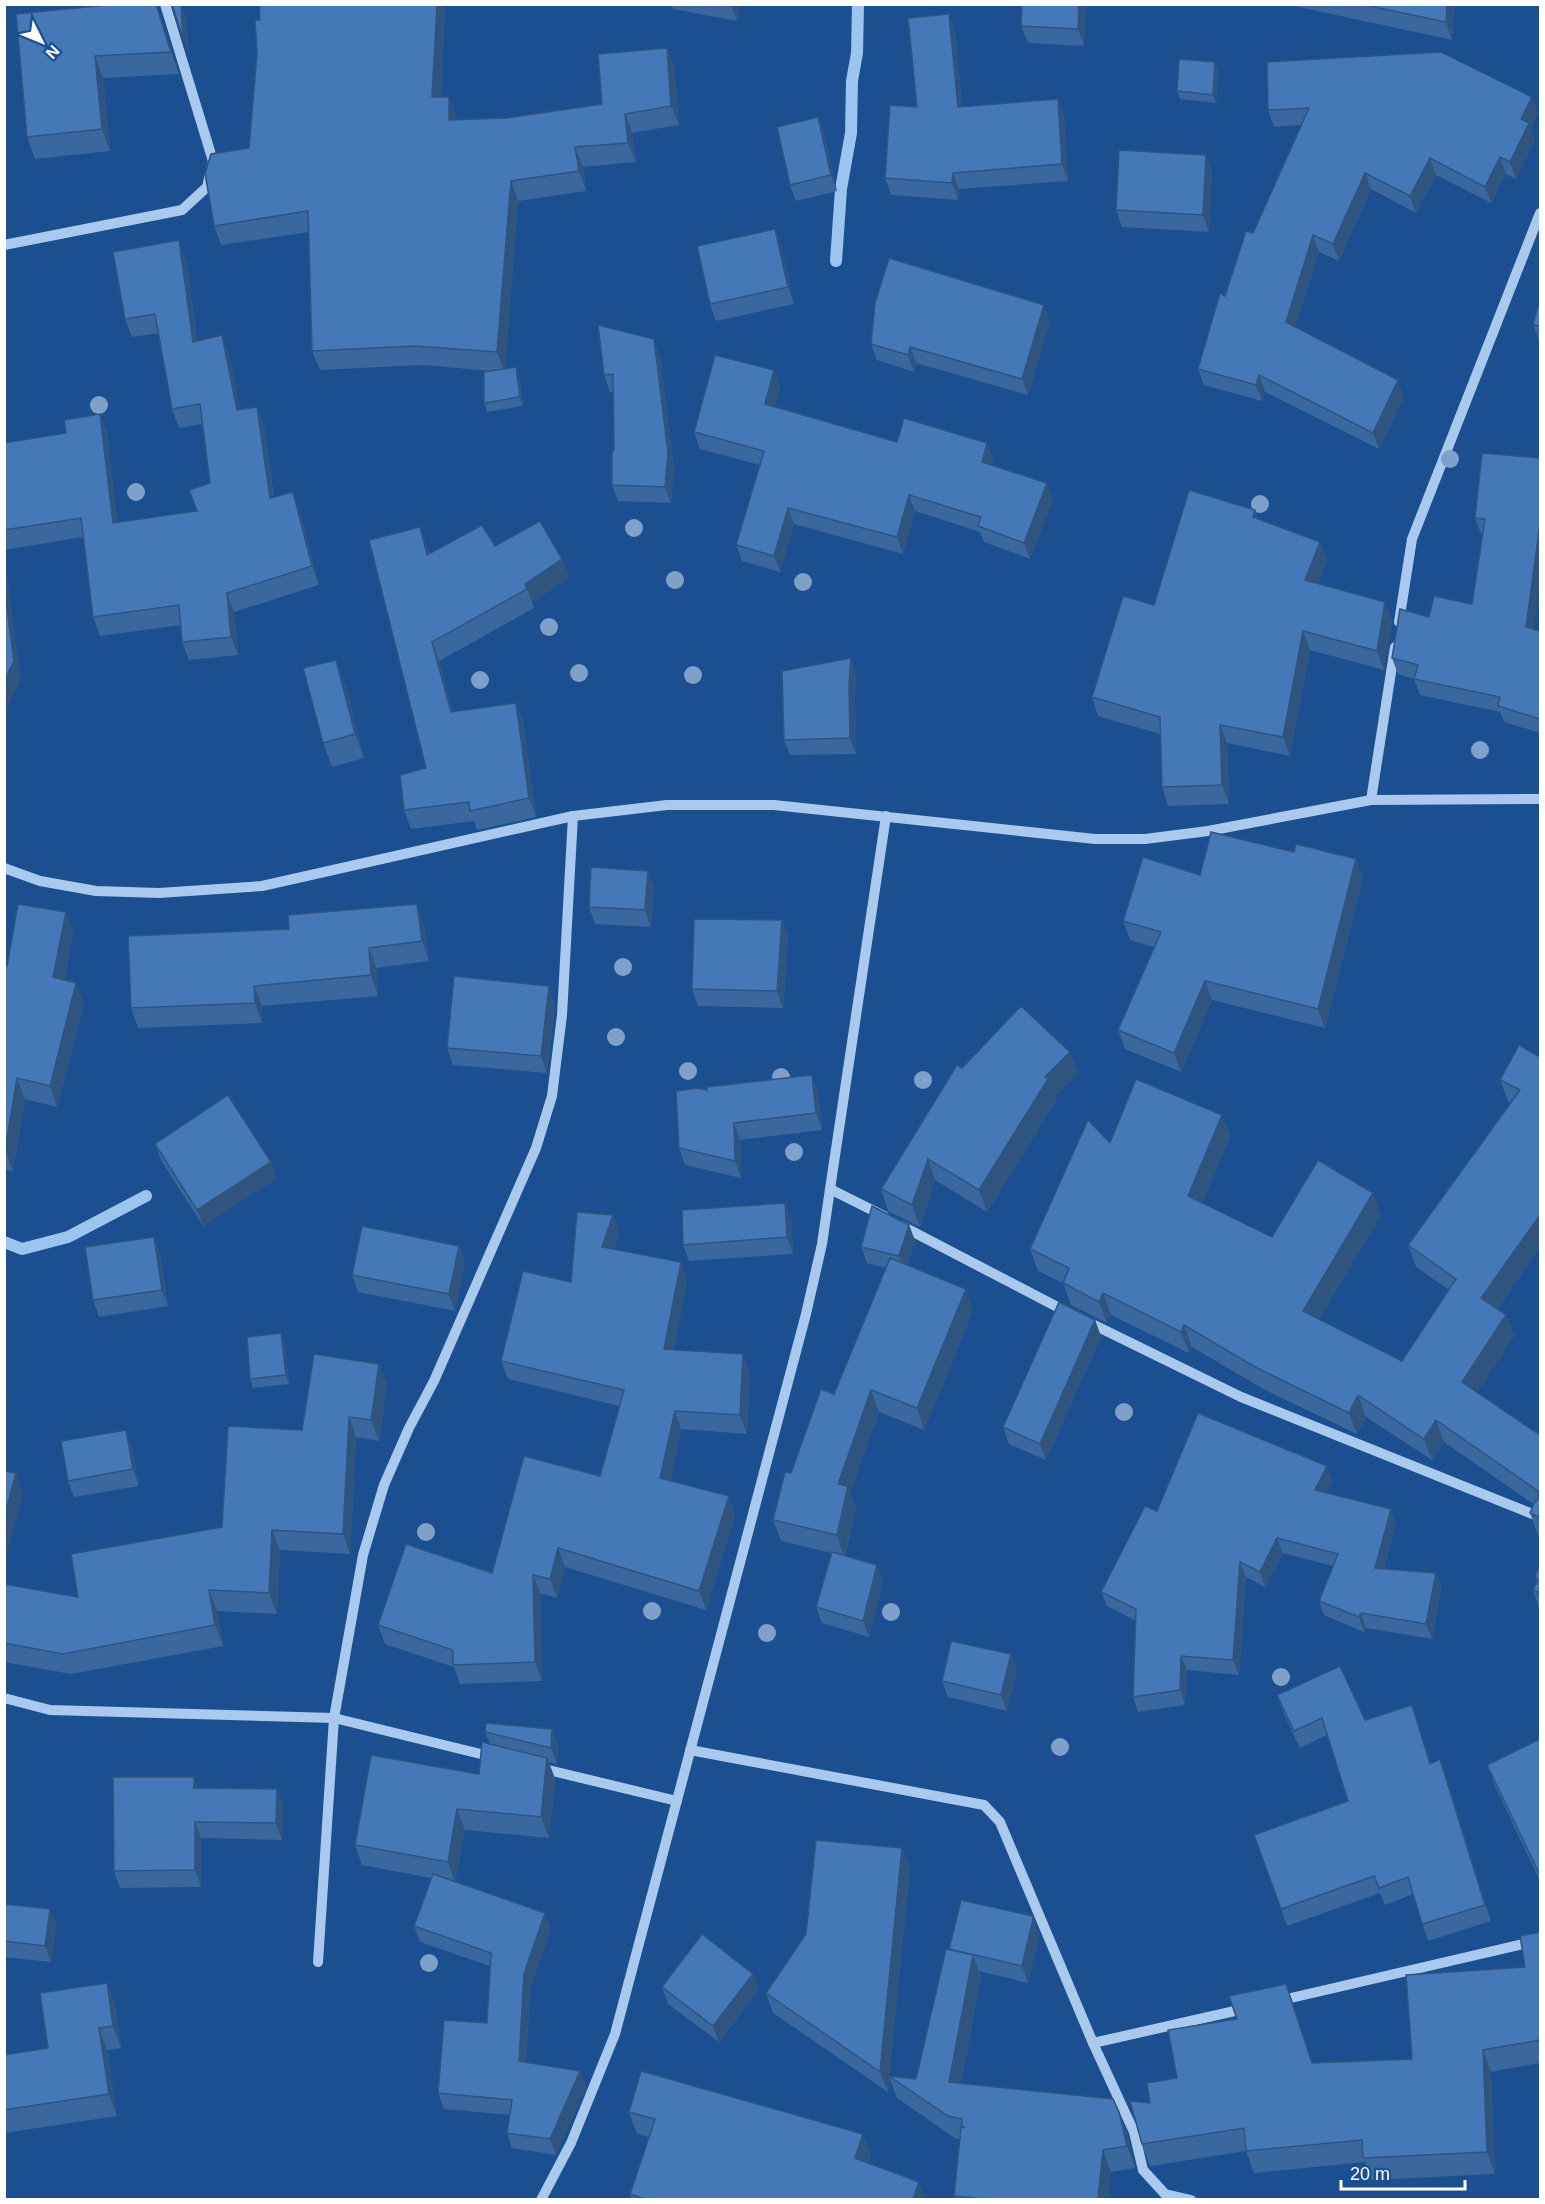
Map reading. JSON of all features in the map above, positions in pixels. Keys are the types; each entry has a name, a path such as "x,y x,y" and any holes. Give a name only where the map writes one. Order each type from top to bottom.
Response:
{"street":[{"path":"4,245 182,210 207,187 213,161 165,4"},
{"path":"1371,800 1412,539 1540,213"},
{"path":"4,868 40,881 96,891 159,893 262,886 573,816 667,805 774,805 1095,839 1145,839 1208,831 1371,800 1540,799"},
{"path":"318,1962 334,1718 363,1555 384,1485 409,1428 434,1381 536,1148 552,1096 562,1015 573,816"},
{"path":"541,2199 571,2143 615,2034 806,1314 822,1244 886,816"},
{"path":"830,1189 1121,1339 1241,1397 1540,1517"},
{"path":"4,1698 50,1710 334,1718 506,1760"},
{"path":"690,1750 984,1805 1000,1822 1134,2132 1143,2170 1166,2194 1191,2199"},
{"path":"528,1765 677,1801"},
{"path":"1265,2004 1540,1940"},
{"path":"1094,2043 1254,2006"}],"building":[{"path":"117,4 156,4 171,52 95,56 102,129 27,137 16,14"},
{"path":"172,4 181,4 183,39"},
{"path":"259,4 437,4 432,97 449,97 449,120 507,118 602,104 598,54 667,48 671,106 625,114 628,143 575,147 579,171 511,181 497,352 415,346 312,351 308,211 214,226 205,173 211,154 249,148 257,54 255,20 260,20"},
{"path":"1022,4 1079,4 1078,29 1021,26"},
{"path":"1360,4 1447,4 1446,22"},
{"path":"949,14 958,107 1058,99 1062,164 953,173 952,183 885,178 890,105 917,107 908,18"},
{"path":"1441,52 1532,97 1521,119 1529,123 1510,162 1500,157 1485,187 1430,158 1410,196 1365,173 1333,244 1313,235 1286,322 1398,380 1373,433 1259,375 1256,385 1198,369 1220,293 1225,296 1246,231 1253,233 1309,108 1268,110 1267,62"},
{"path":"1179,59 1215,62 1213,95 1177,91"},
{"path":"818,117 831,175 790,185 777,127"},
{"path":"1119,150 1206,155 1203,215 1116,210"},
{"path":"775,229 788,287 710,304 697,246"},
{"path":"179,240 193,342 222,335 237,410 257,407 270,498 293,492 312,566 227,593 231,637 182,642 179,605 93,617 81,518 4,530 4,443 66,433 64,420 100,414 113,523 197,511 189,490 210,483 200,404 172,409 155,314 125,319 113,252"},
{"path":"889,258 1044,305 1022,379 910,347 908,355 871,344 875,303"},
{"path":"1540,300 1540,327 1533,324"},
{"path":"598,325 654,339 668,453 665,487 612,485 613,374 604,375"},
{"path":"715,355 774,370 765,404 897,442 904,418 987,443 982,462 1047,483 1024,543 978,526 981,517 909,495 897,537 788,508 774,556 736,545 764,451 694,432"},
{"path":"516,367 520,397 484,403 484,372"},
{"path":"1482,453 1540,458 1540,524 1526,627 1540,631 1540,719 1498,706 1500,697 1414,679 1418,665 1392,658 1400,609 1429,617 1434,596 1472,604 1485,519 1475,518"},
{"path":"1189,490 1255,510 1253,517 1320,542 1305,580 1385,602 1377,651 1303,631 1283,737 1220,725 1222,785 1162,787 1160,717 1092,697 1123,596 1154,605"},
{"path":"540,521 562,559 525,584 527,589 432,642 451,712 516,703 529,798 470,811 469,802 404,810 400,775 426,768 369,540 420,527 427,555 482,525 495,546"},
{"path":"4,586 14,661 4,681"},
{"path":"851,658 850,738 784,740 782,671"},
{"path":"336,660 355,734 323,743 303,668"},
{"path":"1211,832 1294,852 1296,844 1356,859 1318,1009 1205,981 1174,1053 1118,1030 1161,932 1123,921 1143,857 1200,875"},
{"path":"591,867 648,871 645,910 589,907"},
{"path":"18,904 66,912 53,977 76,983 50,1086 17,1078 5,1150 4,965 7,966"},
{"path":"417,904 422,941 369,948 371,975 254,986 255,1003 131,1008 128,936 289,929 288,915"},
{"path":"694,919 782,920 777,991 692,989"},
{"path":"454,976 549,986 541,1056 447,1048"},
{"path":"1021,1006 1070,1052 1045,1077 1048,1079 979,1190 928,1159 912,1205 881,1189 957,1065 962,1068"},
{"path":"1519,1045 1540,1057 1540,1215 1481,1298 1506,1315 1462,1382 1540,1435 1540,1514 1538,1517 1530,1513 1539,1498 1538,1491 1436,1420 1424,1439 1358,1395 1349,1413 1257,1368 1184,1325 1181,1332 1103,1293 1099,1302 1063,1283 1069,1268 1030,1249 1088,1120 1110,1143 1136,1079 1222,1115 1188,1196 1272,1237 1318,1160 1373,1193 1303,1311 1402,1361 1456,1279 1408,1245 1520,1090 1500,1080"},
{"path":"812,1075 816,1113 734,1123 735,1161 679,1148 676,1091 697,1088 707,1090 706,1087"},
{"path":"228,1095 271,1162 197,1210 155,1144"},
{"path":"785,1203 787,1237 683,1245 682,1210"},
{"path":"872,1206 909,1225 899,1256 861,1247"},
{"path":"577,1212 613,1215 602,1247 681,1262 664,1349 743,1354 740,1415 675,1411 660,1478 729,1496 699,1591 558,1548 550,1579 533,1575 535,1662 453,1665 453,1650 378,1625 406,1544 492,1573 524,1456 600,1476 624,1390 501,1361 523,1271 571,1282"},
{"path":"362,1226 459,1246 449,1294 352,1275"},
{"path":"154,1237 162,1290 93,1300 85,1247"},
{"path":"890,1258 966,1289 917,1408 871,1390 838,1484 848,1486 837,1535 773,1520 785,1472 791,1473 821,1389 834,1394"},
{"path":"1059,1302 1095,1320 1040,1444 1003,1427"},
{"path":"281,1333 286,1375 250,1379 247,1337"},
{"path":"314,1354 379,1364 371,1420 349,1417 343,1534 272,1530 269,1593 209,1590 215,1625 63,1654 4,1643 4,1584 78,1597 71,1554 222,1527 228,1426 302,1430"},
{"path":"1198,1413 1327,1466 1315,1490 1391,1509 1375,1568 1436,1573 1426,1624 1361,1613 1359,1617 1319,1601 1338,1554 1277,1538 1260,1572 1240,1562 1233,1660 1181,1656 1180,1690 1133,1697 1136,1609 1101,1592 1145,1506 1157,1511"},
{"path":"126,1430 133,1469 68,1481 61,1441"},
{"path":"4,1471 16,1473 4,1517"},
{"path":"832,1552 877,1565 863,1621 816,1607"},
{"path":"1540,1565 1540,1593 1533,1590 1538,1580 1535,1576"},
{"path":"951,1641 1011,1654 1001,1695 942,1681"},
{"path":"1340,1666 1365,1720 1412,1705 1430,1764 1440,1759 1485,1905 1422,1924 1408,1877 1379,1888 1374,1876 1281,1909 1254,1835 1348,1801 1322,1718 1294,1731 1277,1695"},
{"path":"486,1723 552,1729 551,1748 485,1732"},
{"path":"1540,1739 1540,1873 1539,1873 1487,1765"},
{"path":"482,1742 547,1758 541,1817 457,1809 448,1862 355,1845 371,1755 479,1774"},
{"path":"113,1777 194,1777 194,1788 277,1789 276,1823 195,1822 195,1870 114,1871"},
{"path":"816,1840 902,1848 880,2072 766,1993 806,1934"},
{"path":"433,1874 545,1913 524,1974 519,2061 580,2071 550,2139 507,2133 512,2100 438,2093 444,2020 487,2023 491,1953 414,1926"},
{"path":"961,1900 1033,1916 1022,1966 949,1949"},
{"path":"4,1904 50,1909 45,1946 4,1941"},
{"path":"1540,1932 1540,2040 1483,2050 1487,2152 1363,2158 1362,2140 1246,2151 1244,2128 1142,2144 1130,2101 1150,2103 1147,2083 1177,2078 1168,2030 1237,2019 1229,1996 1286,1984 1312,2063 1412,2059 1406,1975 1525,1967 1520,1936"},
{"path":"702,1934 753,1974 713,2026 662,1987"},
{"path":"946,1949 973,1955 949,2082 1113,2099 1119,2112 1127,2146 1103,2150 1098,2199 984,2199 954,2196 961,2127 965,2128 962,2126 962,2119 948,2116 889,2076 916,2079"},
{"path":"107,1983 113,2026 99,2028 109,2094 4,2110 4,2055 48,2048 40,1993"},
{"path":"641,2071 863,2134 855,2158 919,2182 913,2199 645,2199 630,2194 655,2119 629,2112"}],"waterway":[{"path":"836,261 841,189 851,133 852,81 857,53 858,4"},
{"path":"4,1242 22,1249 68,1237 146,1196"}]}
